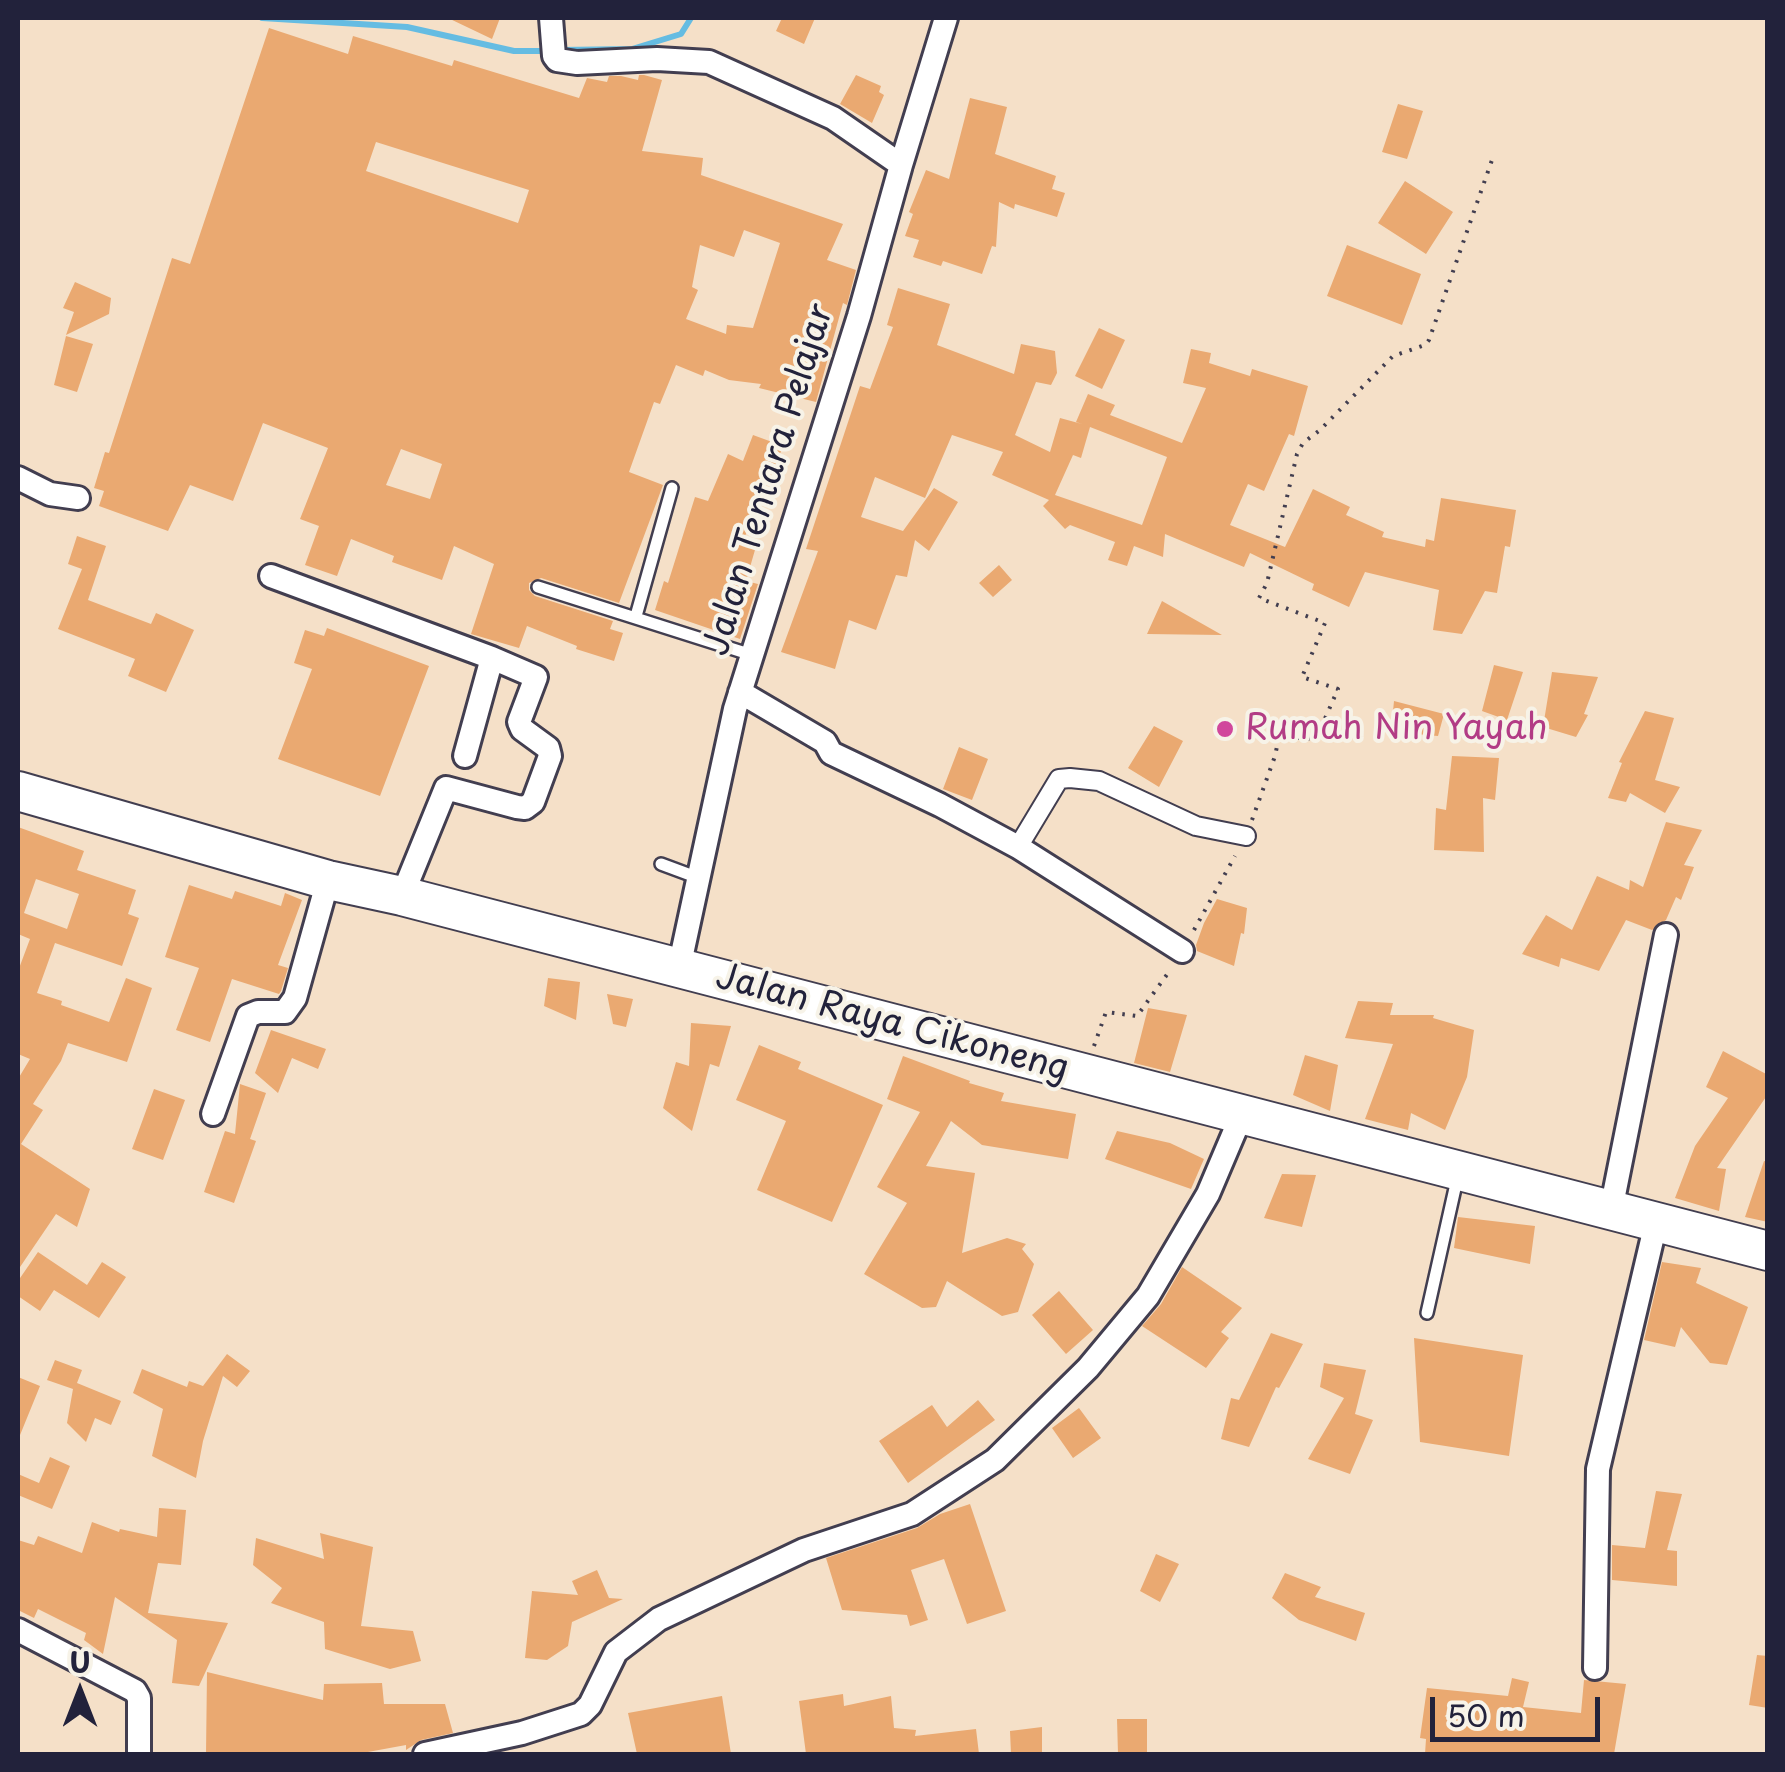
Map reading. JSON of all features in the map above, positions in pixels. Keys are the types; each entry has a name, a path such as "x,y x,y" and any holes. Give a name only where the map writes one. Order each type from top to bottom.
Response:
{"highway":[{"name":"Jalan Raya Cikoneng","path":"18,791 328,880 1768,1250"}],"street":[{"name":"Jalan Tentara Pelajar","path":"679,968 696,877 740,692 859,316 946,18"},
{"path":"552,37 562,62 709,62 833,118 900,165"},
{"path":"18,478 50,494 78,498"},
{"path":"271,576 536,677 520,722 550,752 533,802 526,808 446,788 402,896"},
{"path":"465,756 492,658"},
{"path":"740,692 825,742 831,753 1018,847 1182,952"},
{"path":"1018,847 1059,780 1070,778 1099,781 1196,826 1246,836"},
{"path":"214,1114 248,1016 285,1012 296,998 328,880"},
{"path":"1611,1210 1666,935"},
{"path":"424,1754 522,1733 582,1714 616,1652 659,1619 804,1550 912,1514 995,1460 1088,1368 1148,1296 1208,1194 1242,1114"},
{"path":"1595,1668 1598,1470 1656,1223"},
{"path":"18,1630 135,1691 139,1698 139,1754"}],"lane":[{"path":"636,616 672,488"},
{"path":"538,587 752,655"},
{"path":"661,864 696,877"},
{"path":"1427,1313 1459,1171"}],"path":[{"path":"1084,1075 1106,1012 1136,1016 1182,952 1246,836 1278,737 1316,739 1338,689 1302,678 1325,623 1259,598 1269,573 1297,454 1303,443 1393,356 1429,340 1492,160"}],"building":[{"path":"448,18 500,18 492,39"},
{"path":"782,18 815,18 804,44 776,31"},
{"path":"269,28 348,54 353,36 452,66 454,60 579,98 587,78 607,82 609,76 638,80 639,75 644,75 662,80 642,151 703,158 701,175 843,224 827,260 856,270 816,402 705,370 703,376 676,365 660,404 654,402 629,472 663,485 619,603 541,578 529,583 535,596 613,621 610,629 623,633 614,661 576,649 577,646 527,626 519,648 471,634 494,564 454,546 442,580 392,562 394,556 351,539 337,576 305,565 319,526 300,519 328,448 263,423 233,501 190,485 168,531 99,506 104,491 94,488 172,258 190,264","holes":["376,142 529,190 518,223 366,171","744,230 780,243 753,328 727,325 726,334 686,319 698,290 692,287 700,245 734,257","401,449 442,464 430,499 386,485"]},
{"path":"856,75 881,86 879,92 884,95 872,123 840,104"},
{"path":"970,98 1007,107 995,154 1056,176 1052,189 1065,193 1057,217 1015,204 1014,209 999,202 996,247 992,246 982,274 943,261 941,266 913,257 919,240 905,236 913,214 909,212 926,170 949,179"},
{"path":"1398,104 1423,111 1407,159 1382,152"},
{"path":"1405,181 1453,212 1426,254 1378,223"},
{"path":"1347,245 1421,274 1402,325 1327,296"},
{"path":"75,282 111,298 109,314 66,335 74,312 63,308"},
{"path":"898,288 950,304 937,345 1014,374 1021,344 1055,351 1057,373 1051,385 1036,382 1015,435 1050,452 1060,418 1082,424 1076,422 1088,394 1115,405 1110,415 1182,443 1206,388 1183,383 1191,349 1211,353 1209,363 1250,376 1252,369 1308,386 1294,436 1289,434 1264,491 1248,484 1230,525 1285,547 1313,489 1350,507 1346,515 1384,532 1382,537 1425,547 1426,539 1434,541 1441,498 1516,510 1497,593 1485,591 1462,634 1433,630 1439,590 1365,572 1349,607 1312,590 1314,584 1250,553 1244,567 1165,534 1163,557 1134,546 1127,566 1108,560 1115,542 1070,525 1065,529 1043,506 1049,500 992,475 1003,452 952,435 925,498 875,477 861,517 903,531 934,488 958,502 929,551 915,540 907,577 896,575 876,630 849,620 835,669 781,652 818,551 806,549 860,386 870,389 893,327 887,325","holes":["1090,427 1167,457 1142,525 1055,495 1073,455 1081,458"]},
{"path":"1099,328 1125,340 1102,389 1075,376"},
{"path":"66,336 93,344 77,392 54,385"},
{"path":"753,435 783,446 770,480 766,478 744,539 757,543 746,581 758,584 740,639 655,610 664,581 668,583 695,497 708,501 728,454 743,461"},
{"path":"77,536 106,546 88,600 151,624 156,613 194,630 166,692 128,676 135,659 58,629 82,569 68,564"},
{"path":"999,565 1012,580 993,597 979,583"},
{"path":"1162,601 1222,635 1147,634"},
{"path":"327,628 429,666 380,796 278,759 312,669 294,663 305,630 324,636"},
{"path":"1494,665 1523,672 1507,720 1482,711"},
{"path":"1552,672 1598,677 1584,714 1588,715 1576,737 1543,727"},
{"path":"1394,701 1444,714 1438,736 1391,732"},
{"path":"1645,711 1674,718 1655,780 1680,787 1665,813 1630,793 1626,802 1608,798 1622,763 1619,762"},
{"path":"1154,726 1183,741 1159,787 1128,768"},
{"path":"959,747 988,759 972,800 943,789"},
{"path":"1452,756 1499,758 1495,800 1483,798 1484,852 1434,850 1436,808 1446,810"},
{"path":"1666,822 1702,830 1684,865 1694,867 1681,900 1676,897 1666,920 1652,930 1626,920 1599,971 1561,958 1559,967 1522,954 1546,915 1572,930 1597,876 1629,890 1630,880 1643,887"},
{"path":"18,827 84,851 77,870 136,890 128,914 139,918 122,966 55,943 37,993 109,1022 126,978 152,988 127,1062 68,1043 33,1104 43,1110 21,1144 90,1189 77,1227 56,1214 18,1270 18,1079 30,1059 18,1054 18,971 30,939 18,934","holes":["36,879 79,894 67,929 24,913"]},
{"path":"189,885 232,899 235,891 281,906 285,893 302,900 278,965 288,968 281,991 279,994 232,979 210,1042 176,1030 199,968 165,957"},
{"path":"1217,899 1247,908 1234,966 1197,951 1204,923"},
{"path":"548,978 580,982 576,1020 544,1006"},
{"path":"607,994 633,999 626,1027 613,1024"},
{"path":"1358,1001 1393,1003 1390,1015 1434,1015 1433,1018 1474,1030 1467,1077 1445,1130 1411,1113 1408,1130 1365,1119 1393,1044 1345,1038"},
{"path":"1148,1008 1187,1015 1170,1072 1134,1063"},
{"path":"691,1023 731,1026 719,1067 710,1064 692,1131 663,1108 676,1062 689,1066"},
{"path":"271,1030 326,1049 318,1069 292,1058 278,1093 255,1073"},
{"path":"759,1045 801,1062 798,1069 883,1105 832,1222 757,1190 786,1121 736,1100"},
{"path":"1723,1051 1768,1075 1768,1094 1717,1168 1726,1169 1719,1211 1675,1198 1695,1146 1728,1098 1706,1087"},
{"path":"1305,1055 1338,1065 1330,1111 1293,1095"},
{"path":"903,1056 1004,1093 1001,1101 1076,1114 1068,1159 982,1145 951,1121 926,1166 975,1173 962,1253 1007,1238 1026,1244 1022,1249 1034,1264 1018,1312 1002,1316 947,1281 936,1307 922,1308 864,1274 907,1203 877,1187 920,1112 887,1099"},
{"path":"240,1084 266,1093 250,1139 256,1141 234,1203 204,1192 225,1131 235,1134"},
{"path":"154,1089 185,1100 163,1160 132,1149"},
{"path":"1117,1131 1170,1143 1204,1159 1191,1189 1105,1159"},
{"path":"1764,1161 1768,1162 1768,1222 1745,1217"},
{"path":"1282,1174 1316,1175 1302,1227 1264,1218"},
{"path":"1458,1217 1535,1226 1530,1264 1454,1248"},
{"path":"38,1252 87,1285 102,1262 126,1277 99,1318 54,1290 40,1311 18,1296 18,1281"},
{"path":"1662,1262 1701,1268 1696,1283 1748,1307 1727,1365 1710,1363 1681,1327 1675,1347 1644,1340"},
{"path":"1182,1267 1242,1308 1221,1332 1229,1338 1206,1368 1142,1326 1161,1304"},
{"path":"1059,1291 1093,1330 1066,1354 1032,1315"},
{"path":"1271,1333 1303,1344 1279,1388 1276,1387 1249,1447 1221,1439 1231,1398 1239,1400"},
{"path":"1414,1338 1523,1355 1509,1456 1420,1442"},
{"path":"227,1354 250,1371 237,1387 223,1376 196,1478 152,1456 163,1409 133,1393 142,1369 187,1387 189,1381 203,1386"},
{"path":"55,1360 82,1370 77,1383 121,1401 111,1425 95,1418 86,1442 67,1423 73,1389 47,1380"},
{"path":"1324,1363 1366,1370 1355,1414 1373,1420 1350,1474 1308,1459 1344,1398 1320,1387"},
{"path":"18,1377 40,1386 18,1440"},
{"path":"978,1400 995,1420 908,1483 879,1441 932,1405 947,1427"},
{"path":"1079,1408 1101,1438 1073,1458 1052,1428"},
{"path":"50,1457 70,1466 52,1509 18,1495 18,1474 39,1483"},
{"path":"1656,1491 1682,1494 1667,1550 1677,1551 1677,1586 1612,1580 1612,1545 1645,1548"},
{"path":"970,1504 1006,1611 967,1624 944,1559 911,1570 928,1620 910,1626 907,1615 842,1610 826,1558 917,1528 940,1514"},
{"path":"159,1508 186,1510 181,1565 158,1563 148,1613 228,1623 199,1686 172,1683 177,1640 115,1597 103,1654 84,1640 86,1633 38,1609 34,1618 18,1610 18,1540 34,1545 38,1536 82,1553 92,1522 119,1532 120,1529 157,1537"},
{"path":"320,1533 373,1547 361,1626 413,1631 421,1661 390,1669 325,1649 324,1622 271,1603 282,1588 253,1565 256,1538 324,1559"},
{"path":"1156,1554 1179,1564 1160,1602 1140,1591"},
{"path":"597,1570 609,1598 623,1599 572,1622 568,1646 547,1660 525,1658 532,1591 578,1595 572,1581"},
{"path":"1285,1573 1321,1587 1315,1597 1365,1613 1356,1641 1299,1620 1272,1598"},
{"path":"1757,1655 1768,1656 1768,1708 1749,1705"},
{"path":"207,1672 323,1700 324,1684 382,1683 384,1704 445,1704 453,1733 421,1740 406,1750 406,1745 357,1754 206,1754"},
{"path":"1512,1678 1529,1682 1523,1707 1581,1713 1584,1680 1626,1684 1614,1754 1425,1754 1426,1739 1420,1738 1427,1688 1508,1696"},
{"path":"843,1694 844,1706 891,1696 894,1728 916,1730 915,1736 976,1729 979,1754 806,1754 799,1701"},
{"path":"722,1696 731,1754 637,1754 628,1713"},
{"path":"1117,1719 1147,1719 1147,1754 1118,1754"},
{"path":"1042,1727 1042,1754 1011,1754 1010,1731"}],"waterway":[{"path":"262,18 407,27 514,51 548,51"},
{"path":"560,50 632,49 681,34 691,18"}],"place":[{"name":"Rumah Nin Yayah","path":"1225,729"}]}
